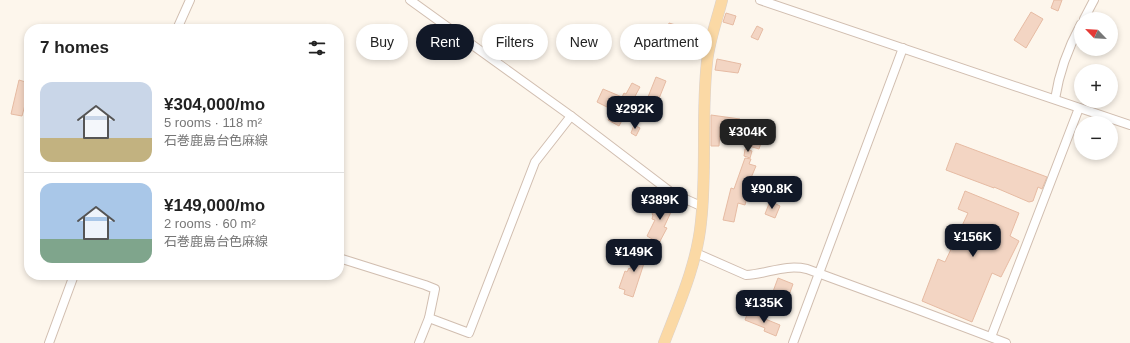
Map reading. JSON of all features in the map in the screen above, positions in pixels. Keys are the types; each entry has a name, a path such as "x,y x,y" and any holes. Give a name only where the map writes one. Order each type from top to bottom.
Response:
{"main road":[{"path":"664,343 684,291 696,253 703,207 705,83 707,60 722,0"}],"street":[{"path":"179,24 190,0"},
{"path":"410,0 571,116 672,193 703,207"},
{"path":"760,0 1074,106"},
{"path":"1088,12 1094,0"},
{"path":"1055,99 1059,75 1074,39"},
{"path":"793,343 903,48"},
{"path":"991,337 1079,108 1130,125"},
{"path":"429,318 469,333 535,162 571,116"},
{"path":"696,253 746,275 792,267 819,273 1006,343"},
{"path":"344,260 436,289 429,318 419,343"},
{"path":"49,343 72,280"}],"building":[{"path":"1054,0 1062,0 1058,11 1051,8"},
{"path":"1031,12 1043,19 1026,48 1014,40"},
{"path":"726,13 736,16 733,25 723,22"},
{"path":"757,26 763,29 758,40 751,37"},
{"path":"717,59 741,64 738,73 715,70"},
{"path":"656,77 666,81 658,101 648,97"},
{"path":"19,80 24,82 24,109 22,116 11,114"},
{"path":"632,83 640,87 619,126 608,120 613,110 597,102 603,89 622,97 624,93 626,94"},
{"path":"711,115 740,119 740,127 720,127 719,146 711,146"},
{"path":"634,125 640,128 636,136 631,133"},
{"path":"751,140 761,143 759,149 749,146"},
{"path":"956,143 1047,177 1042,189 1038,187 1033,201 1029,202 994,187 946,170"},
{"path":"745,149 752,151 750,158 744,156"},
{"path":"745,158 751,159 749,164 756,166 745,192 748,193 745,205 738,203 734,222 723,220 731,188 734,189"},
{"path":"965,191 1019,213 1010,236 1019,241 1001,277 992,273 972,322 922,301 938,259 945,262 968,213 958,209"},
{"path":"663,199 674,205 664,227 667,228 659,243 647,236 655,220 652,219 652,214 657,205 659,206"},
{"path":"770,201 780,206 775,218 765,214"},
{"path":"637,247 648,251 633,297 624,294 625,290 619,288 625,271 627,272 629,268 630,269"},
{"path":"778,278 793,284 786,303 771,297"},
{"path":"748,312 780,325 776,336 764,331 765,328 745,320"}]}
